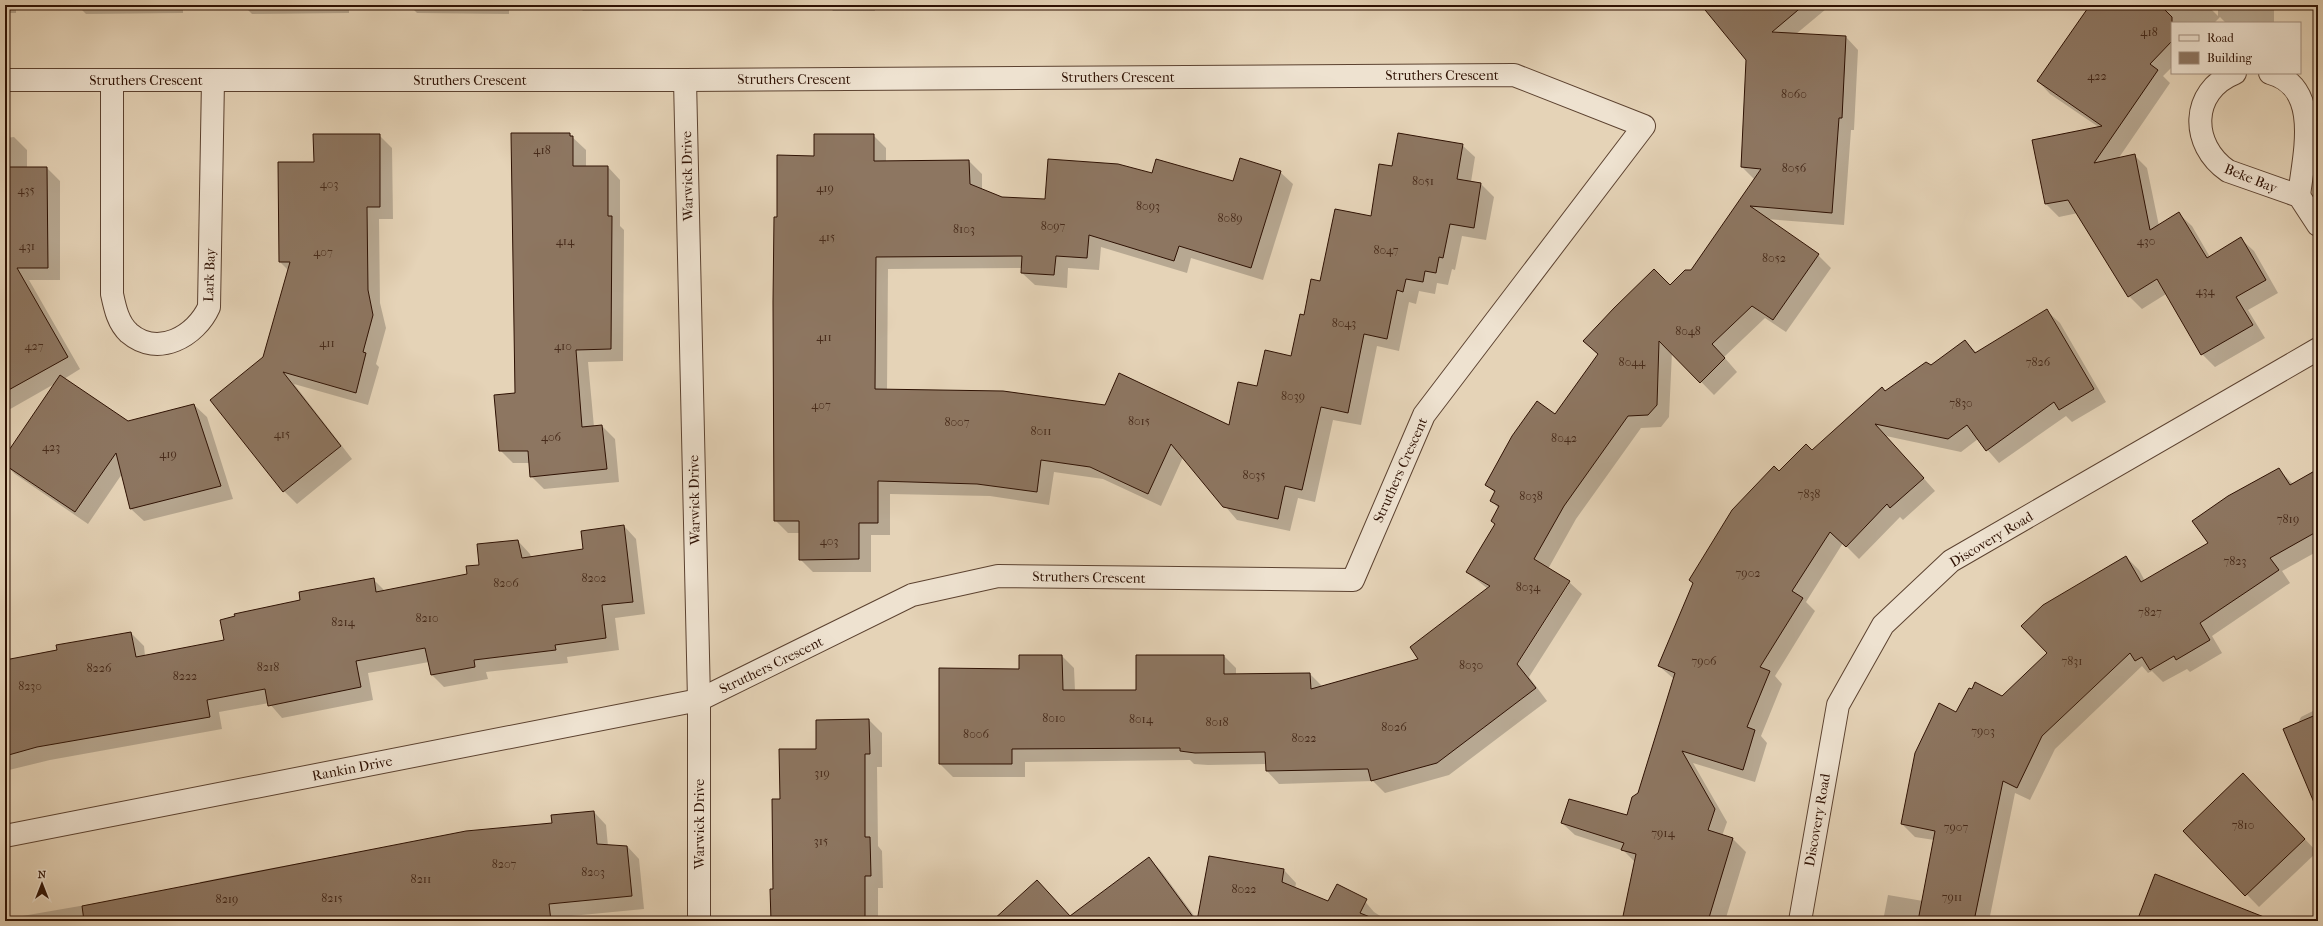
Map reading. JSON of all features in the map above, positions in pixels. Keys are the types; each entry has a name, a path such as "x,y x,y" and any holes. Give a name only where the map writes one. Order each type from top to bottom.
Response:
{"street":[{"name":"Beke Bay","path":"2233,74 2222,80 2211,90 2204,103 2200,117 2203,143 2210,154 2228,171 2299,196 2307,119 2304,106 2297,92 2286,82 2272,74"},
{"name":"Struthers Crescent","path":"5,80 685,80 1514,75 1644,126 1424,414 1352,580 998,576 912,595 699,700"},
{"name":"Lark Bay","path":"112,80 112,294 117,315 129,333 144,342 163,343 178,340 193,331 204,318 209,307 213,80"},
{"name":"Warwick Drive","path":"685,80 699,700 699,921"},
{"path":"2299,196 2318,225"},
{"name":"Discovery Road","path":"1800,921 1838,705 1883,625 1951,561 2318,349"},
{"name":"Rankin Drive","path":"5,836 699,700"}],"building":[{"path":"1701,5 1804,5 1772,32 1846,36 1842,118 1839,118 1832,213 1750,206 1819,254 1773,320 1752,306 1712,344 1725,358 1700,383 1659,341 1657,405 1648,415 1628,416 1564,506 1534,559 1570,581 1517,664 1536,688 1437,763 1371,781 1368,769 1266,771 1265,752 1195,753 1180,751 1180,748 1012,749 1012,764 939,764 939,668 1019,669 1019,655 1062,655 1063,690 1136,690 1136,655 1224,655 1224,674 1310,673 1311,689 1418,659 1410,647 1490,586 1466,572 1495,524 1491,521 1499,506 1490,501 1495,491 1485,485 1512,436 1537,401 1555,414 1598,354 1583,341 1654,269 1670,285 1685,270 1691,270 1761,169 1741,167 1746,60"},
{"path":"2090,5 2160,5 2172,17 2171,42 2150,64 2158,70 2094,163 2135,154 2150,230 2179,212 2207,258 2241,237 2266,280 2236,297 2253,325 2201,355 2157,279 2128,297 2068,200 2045,204 2032,140 2102,126 2037,81"},
{"path":"511,133 570,133 570,136 573,136 573,166 608,166 608,216 612,216 611,349 576,350 582,427 602,425 607,469 530,477 528,451 499,451 494,395 515,393"},
{"path":"1398,133 1463,144 1457,179 1481,183 1474,228 1450,224 1443,258 1439,257 1436,273 1425,271 1423,282 1406,279 1403,292 1397,290 1387,339 1364,334 1348,413 1321,407 1302,490 1285,486 1278,519 1223,507 1171,444 1148,494 1090,467 1041,460 1037,492 977,484 878,481 878,523 859,523 859,559 799,560 799,521 774,521 773,302 774,217 777,217 777,155 814,156 814,134 874,134 874,161 969,160 970,184 1002,197 1045,199 1048,159 1118,164 1152,173 1156,159 1233,181 1240,158 1281,171 1251,268 1179,246 1174,261 1089,235 1087,258 1056,256 1054,275 1021,273 1022,256 876,257 875,389 1003,391 1105,405 1119,373 1229,425 1238,382 1257,386 1265,350 1291,356 1300,314 1304,315 1311,279 1320,281 1335,209 1371,216 1379,164 1392,166"},
{"path":"313,134 380,134 380,207 367,207 368,290 373,315 363,352 366,353 356,393 283,372 341,446 283,492 210,400 263,357 290,262 279,262 278,162 314,162"},
{"path":"5,167 47,167 48,268 17,268 68,357 5,392"},
{"path":"2047,309 2094,389 2059,410 2054,402 1986,451 1967,425 1948,439 1875,424 1924,478 1890,508 1887,504 1846,547 1830,532 1792,591 1803,598 1760,667 1770,671 1747,727 1755,730 1743,770 1682,751 1715,809 1708,830 1733,838 1708,921 1622,921 1636,854 1621,850 1624,843 1561,823 1569,799 1627,815 1632,797 1638,793 1675,673 1658,666 1693,583 1689,580 1732,510 1774,466 1779,471 1806,444 1812,450 1882,387 1885,391 1926,362 1931,365 1965,340 1975,353"},
{"path":"60,375 128,421 194,404 221,486 130,509 116,453 75,512 5,465 5,456"},
{"path":"2279,468 2290,485 2318,469 2318,531 2270,558 2279,570 2200,623 2210,640 2176,660 2174,656 2150,670 2142,657 2135,661 2130,653 2042,736 2017,788 2003,781 1974,921 1918,921 1935,831 1901,824 1915,753 1939,703 1956,712 1969,688 1972,689 1975,682 2002,696 2047,653 2021,626 2043,605 2126,556 2141,582 2208,543 2192,521 2228,496"},
{"path":"624,525 633,602 602,605 606,638 555,645 556,650 474,660 475,667 431,675 425,648 356,661 361,687 268,706 265,689 207,700 210,717 37,747 5,756 5,660 57,650 56,645 131,632 136,657 224,640 220,620 235,616 234,614 300,600 299,592 374,578 376,592 467,574 466,566 479,565 477,544 518,540 522,558 583,549 581,531"},
{"path":"2318,714 2318,812 2283,729"},
{"path":"869,719 870,754 865,754 865,837 870,837 871,876 865,876 865,921 771,921 770,889 773,889 772,799 780,799 779,749 816,749 816,720"},
{"path":"2243,773 2305,839 2245,896 2183,831"},
{"path":"594,811 597,844 627,846 632,896 549,904 551,921 84,921 82,906 466,831 552,823 551,815"},
{"path":"1209,856 1284,869 1282,882 1328,901 1337,884 1367,899 1360,913 1375,919 1375,921 1197,921"},
{"path":"1149,857 1196,921 992,921 1037,880 1070,916"},
{"path":"2155,874 2269,919 2268,921 2137,921"}]}
